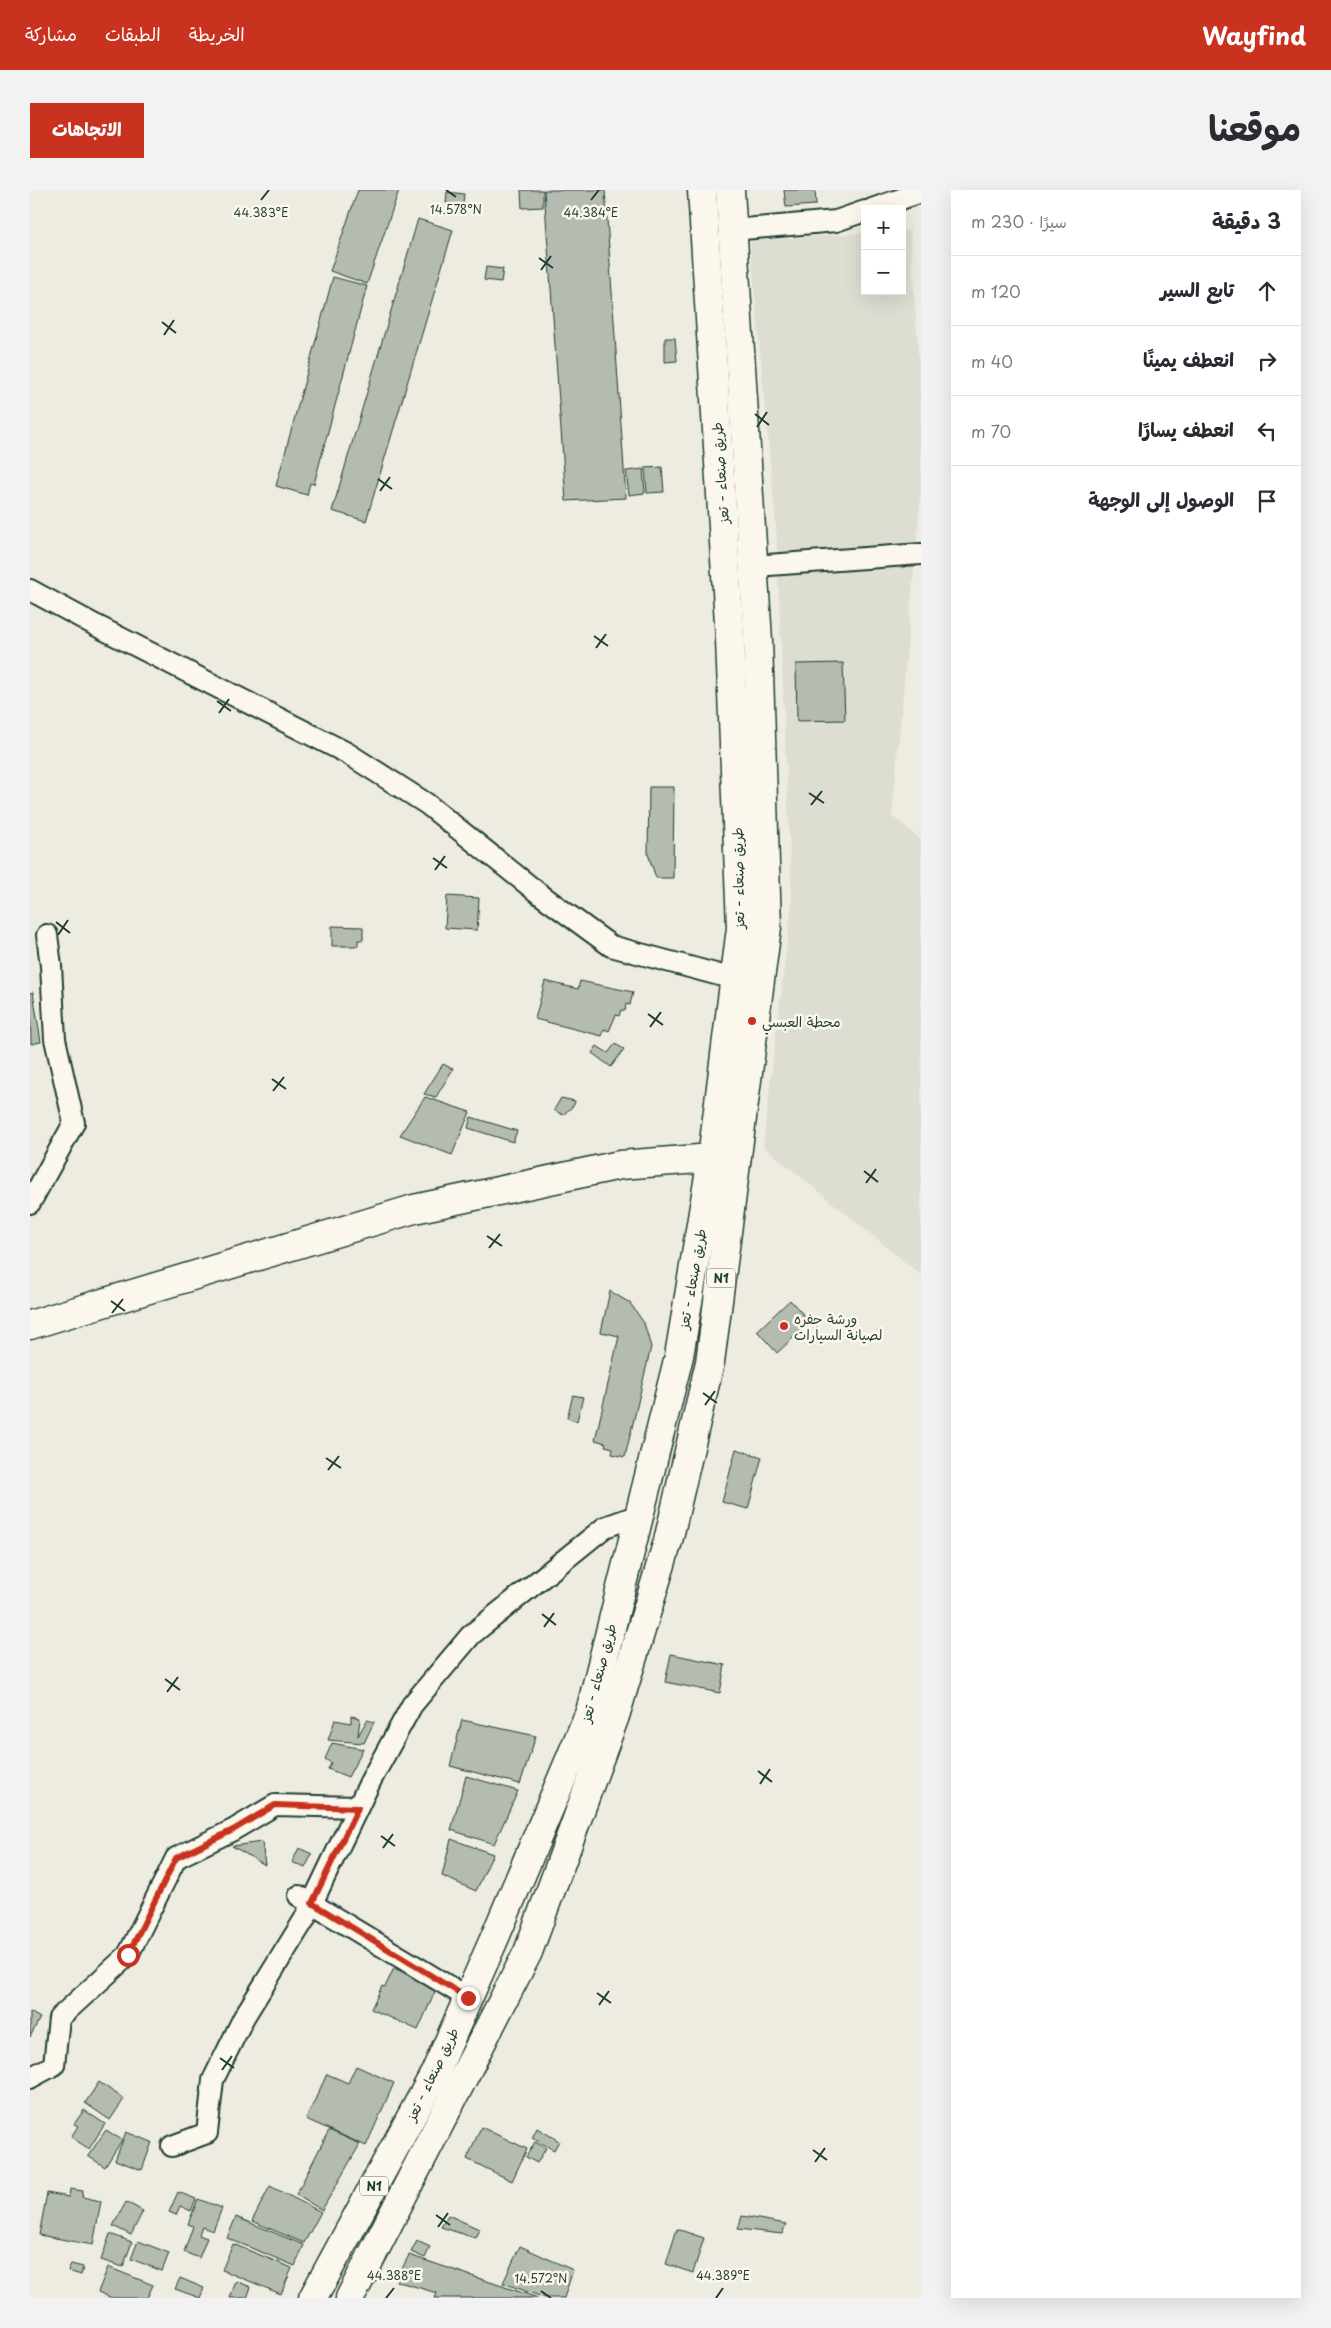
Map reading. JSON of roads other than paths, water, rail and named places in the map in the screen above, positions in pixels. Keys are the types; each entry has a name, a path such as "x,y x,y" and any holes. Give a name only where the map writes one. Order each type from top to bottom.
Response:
{"main road":[{"name":"طريق صنعاء - تعز","path":"313,2298 435,2073 590,1712 679,1356 712,1158 741,928 730,638 702,190"},
{"name":"طريق صنعاء - تعز","path":"350,2298 528,1952 615,1716 668,1541 708,1372 767,927 758,641 730,190"},
{"path":"30,1325 414,1209 620,1165 712,1158"}],"street":[{"path":"884,205 921,192"},
{"path":"732,230 836,221 861,212"},
{"path":"754,566 921,554"},
{"path":"30,590 347,753 427,804 537,892 612,946 734,979"},
{"path":"30,1203 74,1123 55,1039 51,966 47,935"},
{"path":"172,2146 207,2133 213,2080 244,2017 304,1920 306,1900 358,1808 412,1706 471,1635 605,1527 639,1515"},
{"path":"30,2078 54,2065 58,2018 128,1955 176,1858 233,1830 275,1805 358,1808"},
{"path":"306,1900 468,1998"}],"place":[{"name":"محطة العبسي","path":"752,1021"},
{"name":"ورشة جفره لصيانة السيارات","path":"784,1326"}]}
